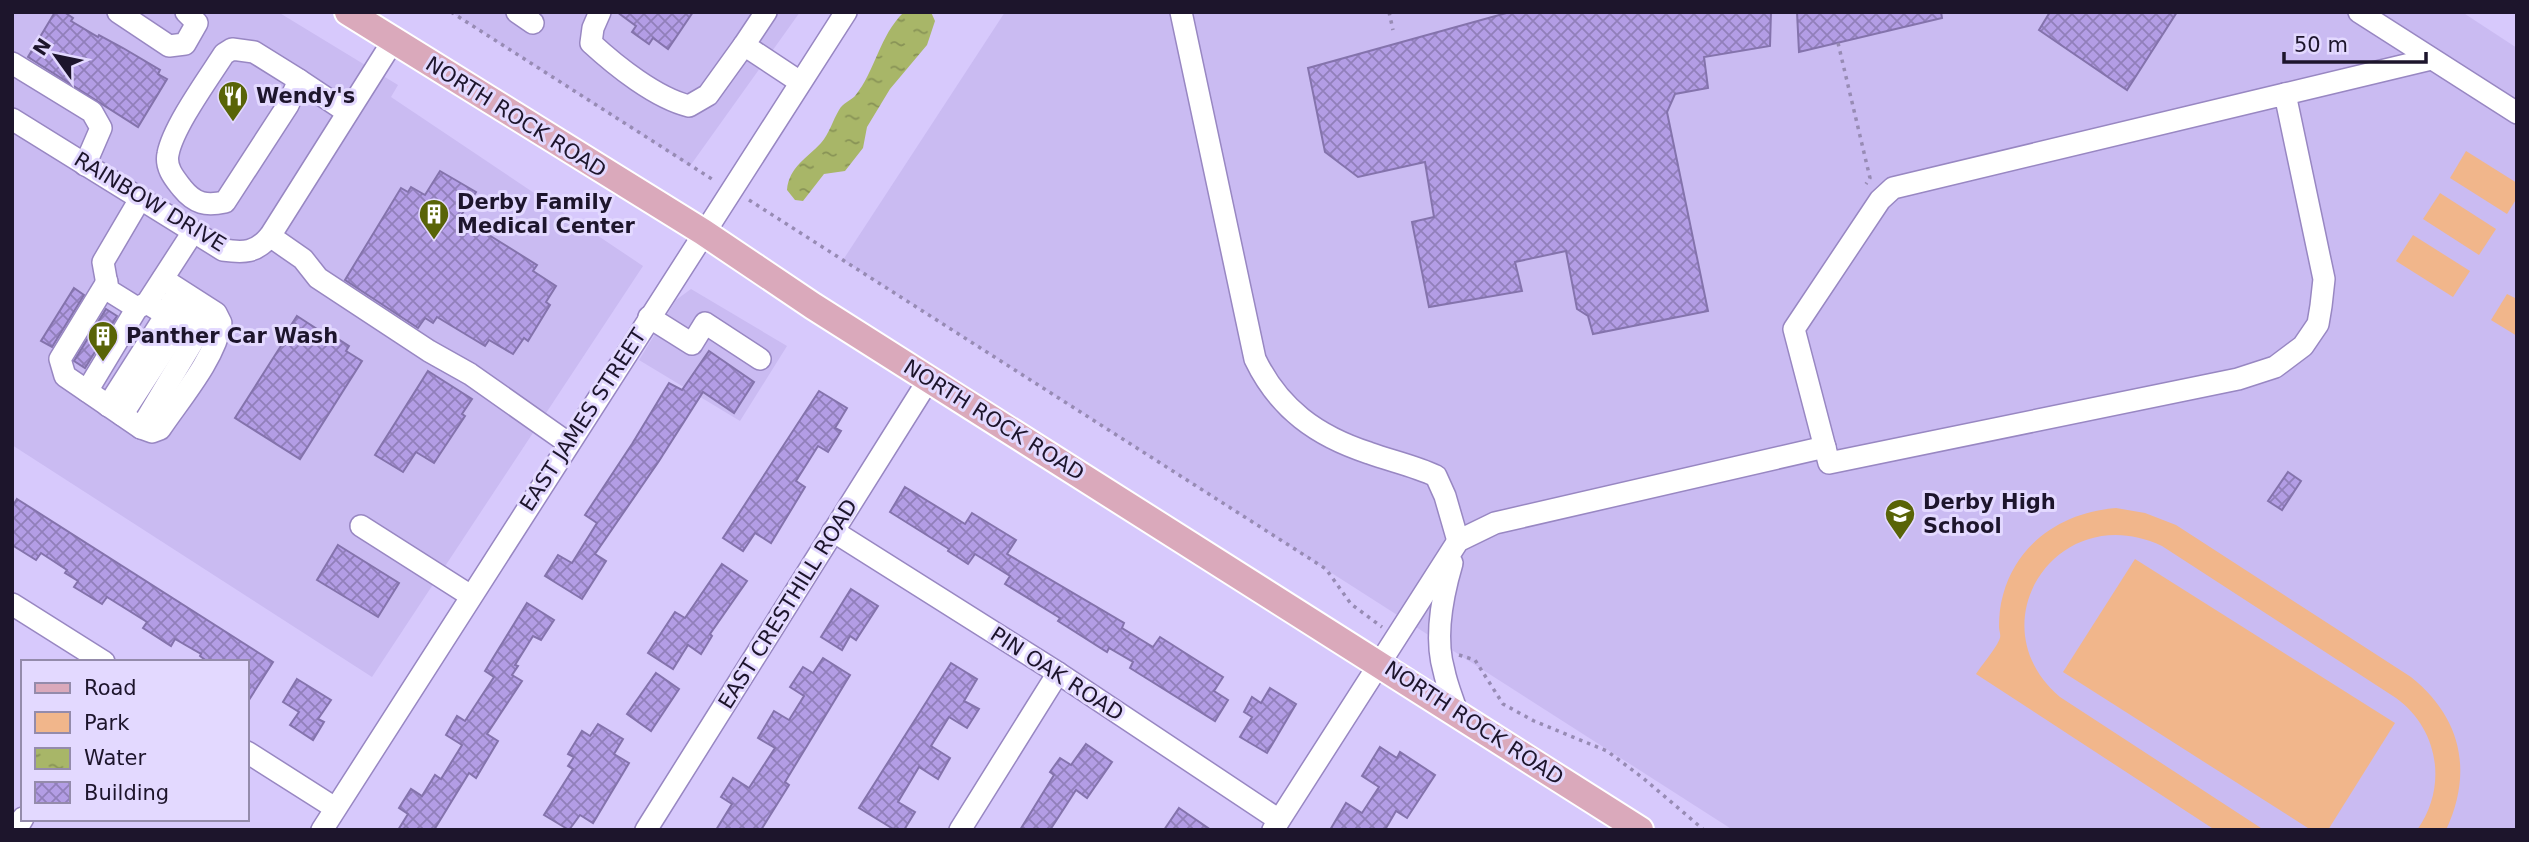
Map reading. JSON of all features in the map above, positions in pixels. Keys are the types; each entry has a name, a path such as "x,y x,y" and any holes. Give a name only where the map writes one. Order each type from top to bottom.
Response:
{"main road":[{"name":"NORTH ROCK ROAD","path":"348,12 703,232 929,379 1640,830"}],"street":[{"path":"118,12 169,46 185,44 197,23 186,12"},
{"path":"596,20 591,43 672,102 688,106 708,95 766,12"},
{"name":"EAST JAMES STREET","path":"321,830 846,12"},
{"path":"1181,12 1255,359 1264,377 1275,395 1297,416 1332,440 1436,476 1445,496 1458,541 1444,587 1440,620 1443,668 1457,713"},
{"path":"2359,12 2517,113"},
{"name":"RAINBOW DRIVE","path":"12,119 223,250 250,252 262,246 270,236 393,41"},
{"path":"744,45 800,82"},
{"path":"299,80 288,104 225,202 208,205 191,200 171,174 167,156 183,119 223,54 232,50 254,52 299,80 347,112"},
{"path":"2285,94 2324,279 2318,324 2303,346 2275,367 2238,379 1829,463 1794,329 1880,200 1893,188 2431,58"},
{"path":"12,63 92,112 101,128 85,165"},
{"path":"107,282 61,359 65,376 141,428 201,328 195,318 151,301 108,290 107,282 103,262 140,199"},
{"path":"99,399 151,301 185,227 191,200"},
{"path":"270,236 303,260 318,278 429,351 470,374 568,443"},
{"path":"99,399 181,324 151,301"},
{"path":"649,317 691,344 705,323 760,359"},
{"name":"EAST CRESTHILL ROAD","path":"646,830 929,379"},
{"path":"1276,825 1458,541 1495,523 1825,447"},
{"path":"361,526 471,596"},
{"name":"PIN OAK ROAD","path":"834,531 1058,673 1276,825"},
{"path":"12,604 101,660"},
{"path":"960,830 1058,673"},
{"path":"248,753 335,808"}],"path":[{"path":"451,12 706,176"},
{"path":"1390,12 1393,30"},
{"path":"1838,43 1870,178 1864,187"},
{"path":"752,202 1326,569 1352,604 1361,611"},
{"path":"1457,654 1475,660 1503,704 1534,721 1607,751 1704,830"}],"shaded area":[{"path":"12,12 278,12 398,85 391,97 643,266 372,677 12,445"},
{"path":"451,12 800,12 690,166"},
{"name":"Derby High School","path":"1005,12 2462,12 2517,48 2517,830 1733,830 843,260"},
{"path":"691,289 787,346 740,421 639,360 676,300"}],"green space":[{"path":"2466,151 2517,183 2517,198 2507,214 2450,178"},
{"path":"2440,193 2496,229 2479,255 2423,219"},
{"path":"2413,235 2470,271 2453,297 2396,261"},
{"path":"2507,294 2517,299 2517,336 2491,320"},
{"path":"2116,508 2145,513 2176,525 2411,677 2428,693 2452,728 2458,747 2459,787 2446,830 2417,830 2433,796 2435,778 2430,742 2411,711 2396,698 2162,546 2124,535 2090,539 2061,553 2040,576 2027,604 2025,636 2035,668 2060,697 2264,830 2215,830 1976,674 2000,638 1999,615 2003,595 2010,576 2031,545 2061,523 2078,516"},
{"path":"2135,559 2395,723 2328,830 2311,830 2063,672"}],"water":[{"path":"904,12 931,12 935,21 927,45 890,89 867,127 863,148 845,171 824,174 803,201 795,200 787,190 791,175 821,143 841,108 862,86 883,42"}],"building":[{"path":"55,12 64,12 73,18 71,21 160,70 158,74 167,79 138,127 28,57"},
{"path":"617,12 693,12 668,49 653,38 649,44 632,32 636,26"},
{"path":"1510,12 1771,12 1770,46 1704,57 1708,88 1675,94 1667,112 1708,311 1593,334 1588,316 1577,309 1566,251 1515,262 1522,291 1429,307 1412,222 1434,217 1425,162 1358,177 1325,152 1308,68"},
{"path":"1797,12 1941,12 1942,18 1799,52"},
{"path":"2050,12 2177,12 2127,90 2039,30"},
{"name":"Derby Family Medical Center","path":"440,171 476,192 460,217 537,265 533,271 556,286 546,302 550,305 528,341 524,338 513,354 489,340 485,346 437,317 433,323 425,318 418,328 345,280 401,188 408,192 411,187 425,195"},
{"path":"74,288 84,295 52,347 41,341"},
{"path":"106,309 117,316 85,368 74,361"},
{"path":"297,316 349,346 346,351 362,361 300,459 235,418"},
{"path":"709,351 754,382 734,413 703,392 595,554 606,561 582,599 545,576 558,555 572,563 597,523 585,515 669,383 682,390"},
{"path":"428,371 472,399 462,414 465,416 434,463 416,452 403,472 375,455"},
{"path":"819,391 847,408 835,428 841,431 828,452 818,446 796,481 805,487 771,543 755,533 743,551 723,538"},
{"path":"2288,472 2301,481 2282,510 2268,501"},
{"path":"905,487 965,524 972,513 1016,540 1007,554 1124,623 1122,628 1153,647 1160,637 1223,677 1214,691 1228,700 1215,721 1130,668 1133,662 1109,648 1107,652 1058,621 1060,618 1005,584 1010,576 975,554 968,564 890,512"},
{"path":"17,499 273,662 248,701 248,660 205,660 201,654 175,639 171,646 143,628 147,622 107,597 102,604 74,587 78,581 65,573 67,570 41,553 36,560 12,545 12,507"},
{"path":"338,545 399,583 378,617 317,580"},
{"path":"722,564 747,581 710,634 712,636 701,654 688,645 673,669 648,653 675,612 685,618"},
{"path":"851,589 878,606 856,640 850,636 842,650 821,637"},
{"path":"527,603 554,620 541,640 533,636 515,665 518,666 512,675 522,681 487,734 498,741 476,778 469,773 434,830 398,830 408,814 399,808 411,789 422,796 435,775 441,779 462,745 446,735 457,716 465,721 494,677 485,671"},
{"path":"823,658 850,675 785,782 789,785 761,830 716,830 732,804 721,797 733,778 749,788 775,748 758,738 774,711 789,720 804,696 790,687 803,667 813,673"},
{"path":"951,663 977,679 964,701 979,709 967,728 949,717 931,746 950,758 938,779 919,767 898,802 915,812 904,830 895,830 859,808"},
{"path":"656,673 679,689 651,731 627,714"},
{"path":"297,679 331,700 318,719 324,722 313,740 290,725 299,712 283,702"},
{"path":"1270,688 1296,704 1267,753 1240,737 1252,717 1244,712 1252,697 1261,703"},
{"path":"598,724 623,739 614,754 629,763 593,823 580,815 569,830 544,815 573,769 568,766 574,757 568,754 582,731 590,736"},
{"path":"1086,744 1112,762 1087,798 1076,790 1050,830 1020,830 1054,775 1050,772 1060,758 1071,765"},
{"path":"1380,747 1397,758 1400,752 1435,775 1407,818 1396,811 1386,828 1389,830 1330,830 1346,803 1362,813 1379,787 1362,776"},
{"path":"1179,808 1211,830 1164,830"}],"place":[{"name":"Wendy's","path":"233,123"},
{"name":"Derby Family Medical Center","path":"434,241"},
{"name":"Panther Car Wash","path":"103,363"},
{"name":"Derby High School","path":"1900,541"}]}
